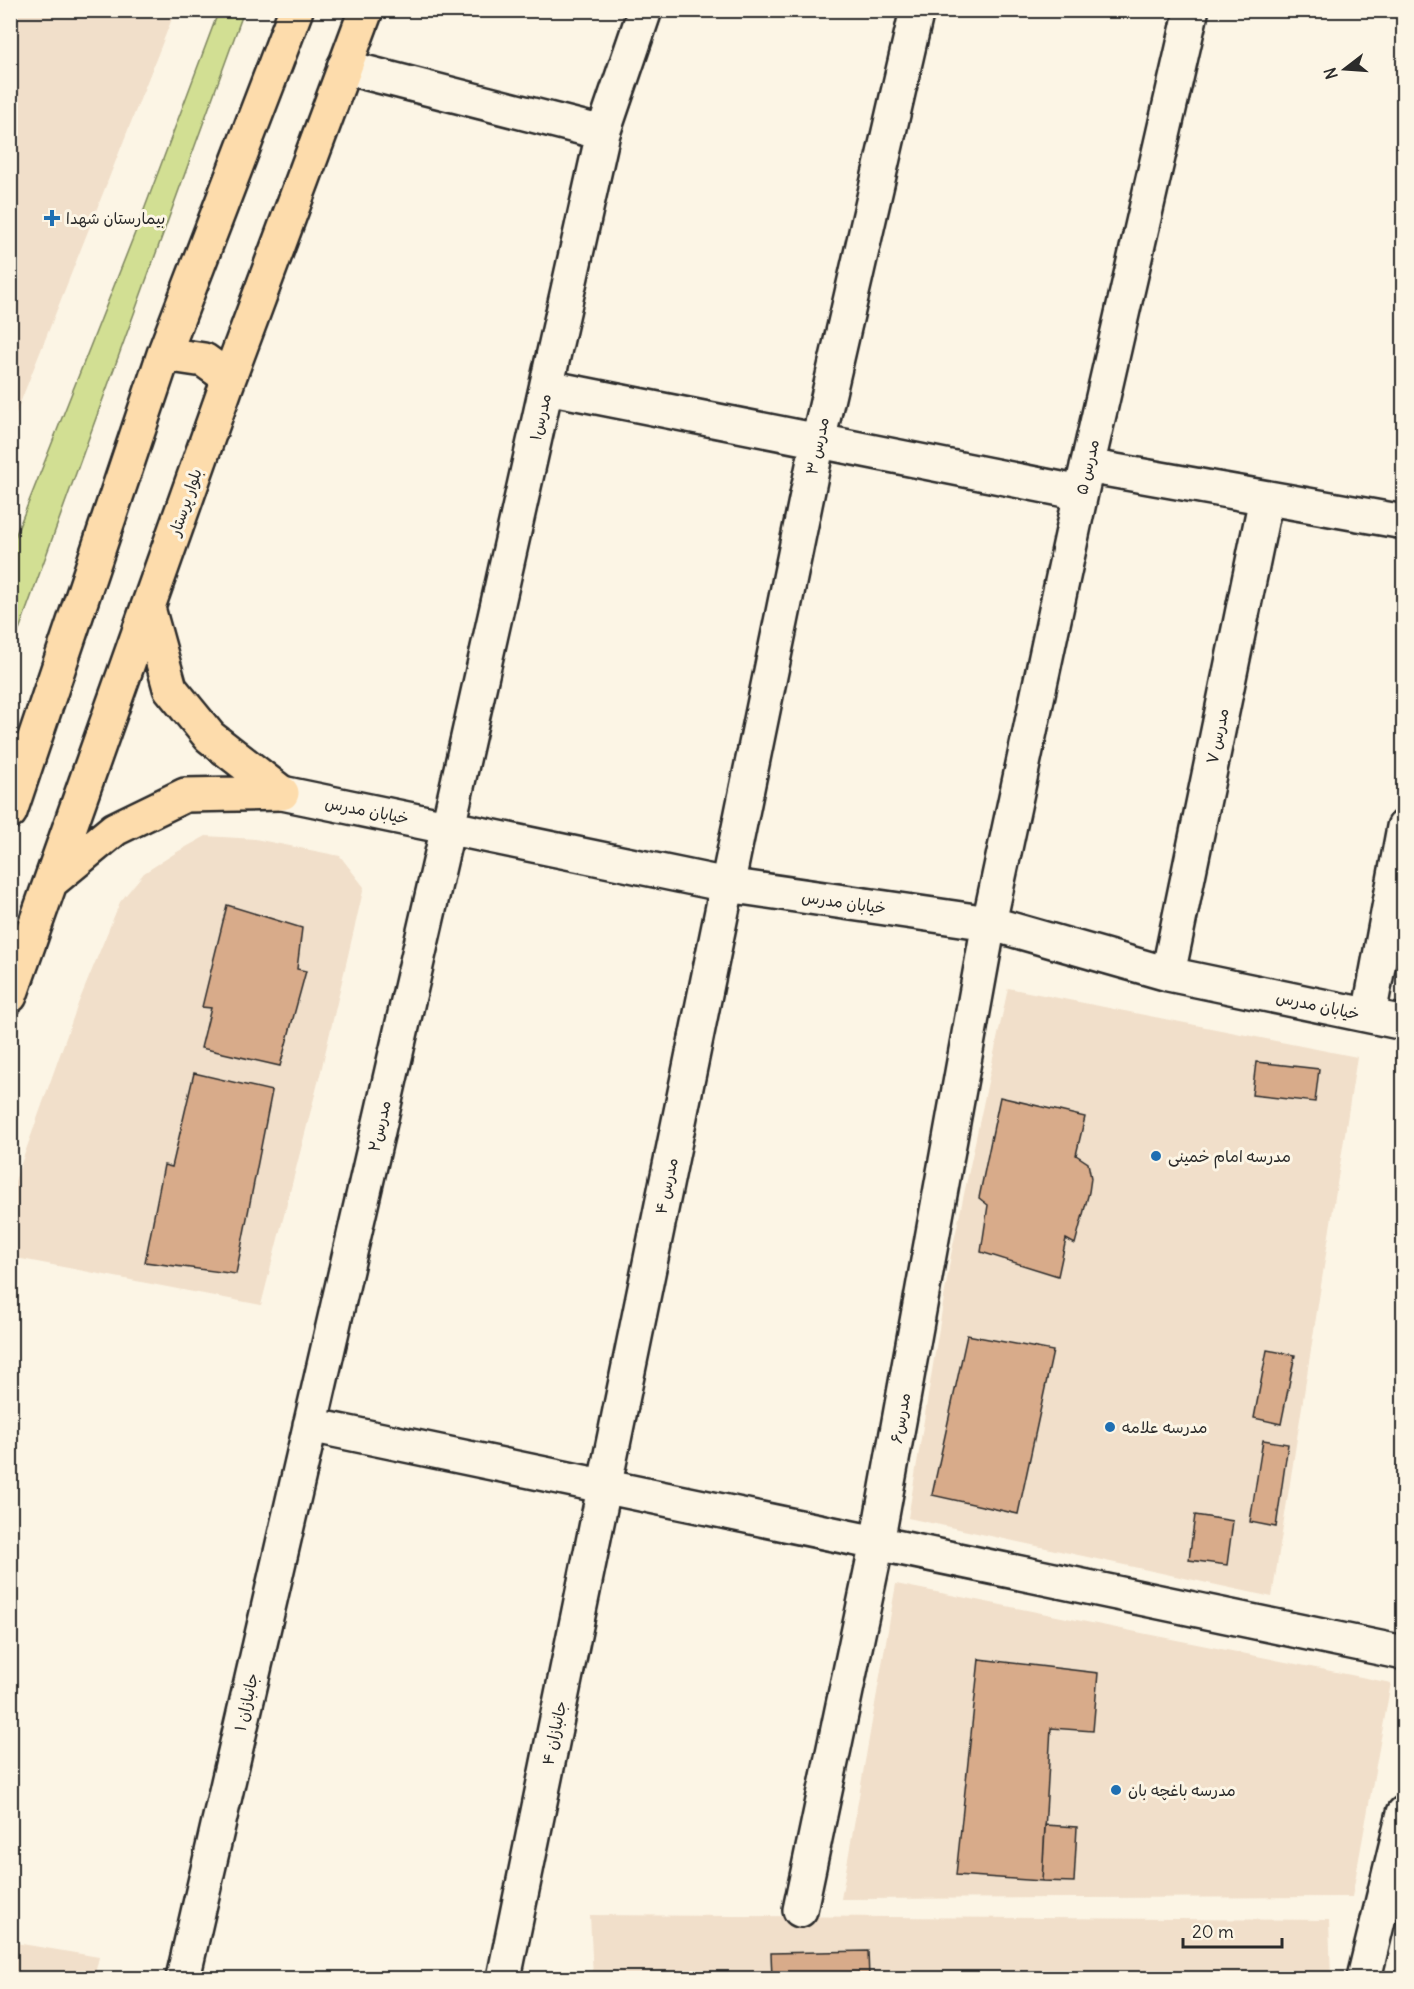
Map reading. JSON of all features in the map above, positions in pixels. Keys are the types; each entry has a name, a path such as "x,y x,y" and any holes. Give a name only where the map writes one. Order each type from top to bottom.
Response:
{"main road":[{"path":"10,812 164,354 296,10"},
{"name":"بلوار پرستار","path":"10,996 229,378 366,10"},
{"path":"164,354 204,360 229,378"},
{"path":"148,608 170,688 210,737 282,793"},
{"path":"53,880 115,829 185,795 282,793"}],"street":[{"name":"مدرس۱","path":"448,827 603,134 645,10"},
{"name":"مدرس ۳","path":"727,885 818,441 917,10"},
{"name":"مدرس ۵","path":"989,923 1084,479 1191,13"},
{"path":"344,67 603,134"},
{"path":"547,387 818,441 1084,479 1266,498 1404,522"},
{"name":"مدرس ۷","path":"1168,974 1266,498"},
{"name":"خیابان مدرس","path":"282,793 727,885 989,923 1168,974 1404,1023"},
{"name":"مدرس۲","path":"310,1425 448,827"},
{"path":"1369,1016 1404,827"},
{"name":"مدرس ۴","path":"604,1487 727,885"},
{"name":"مدرس۶","path":"800,1910 878,1543 989,923"},
{"path":"310,1425 1404,1653"},
{"name":"جانبازان ۱","path":"183,1978 310,1425"},
{"name":"جانبازان ۴","path":"504,1978 604,1487"},
{"path":"1364,1978 1404,1813"}],"shaded area":[{"name":"بیمارستان شهدا","path":"10,11 175,11 11,426"},
{"path":"206,836 255,839 340,856 364,887 321,1071 261,1305 11,1257 11,1192 78,1004 120,902 144,873"},
{"path":"1008,988 1357,1057 1272,1597 908,1518 951,1255"},
{"name":"مدرسه باغچه بان","path":"896,1584 1391,1683 1352,1897 841,1899"},
{"path":"590,1915 1329,1920 1331,1978 593,1978"},
{"path":"10,1942 99,1957 94,1978 11,1978"}],"green space":[{"path":"219,10 244,11 11,652 11,547 144,210"}],"building":[{"path":"227,905 302,928 297,969 306,971 280,1066 201,1048 211,1008 202,1007"},
{"path":"1256,1062 1319,1069 1315,1102 1252,1095"},
{"path":"194,1073 272,1091 236,1274 145,1262 164,1165 172,1167"},
{"path":"1000,1097 1085,1117 1076,1155 1088,1163 1091,1178 1089,1192 1075,1244 1066,1239 1058,1276 981,1252 988,1205 979,1198"},
{"path":"967,1335 1053,1351 1018,1514 932,1495"},
{"path":"1267,1350 1295,1355 1281,1424 1254,1418"},
{"path":"1263,1440 1288,1444 1276,1527 1250,1522"},
{"path":"1195,1515 1233,1521 1227,1565 1189,1560"},
{"path":"979,1659 1098,1673 1093,1731 1051,1728 1042,1881 956,1875"},
{"path":"1045,1825 1077,1827 1074,1882 1042,1881"},
{"path":"868,1951 869,1978 772,1978 771,1953"}],"place":[{"name":"بیمارستان شهدا","path":"52,218"},
{"name":"مدرسه امام خمینی","path":"1156,1156"},
{"name":"مدرسه علامه","path":"1110,1427"},
{"name":"مدرسه باغچه بان","path":"1116,1790"}]}
